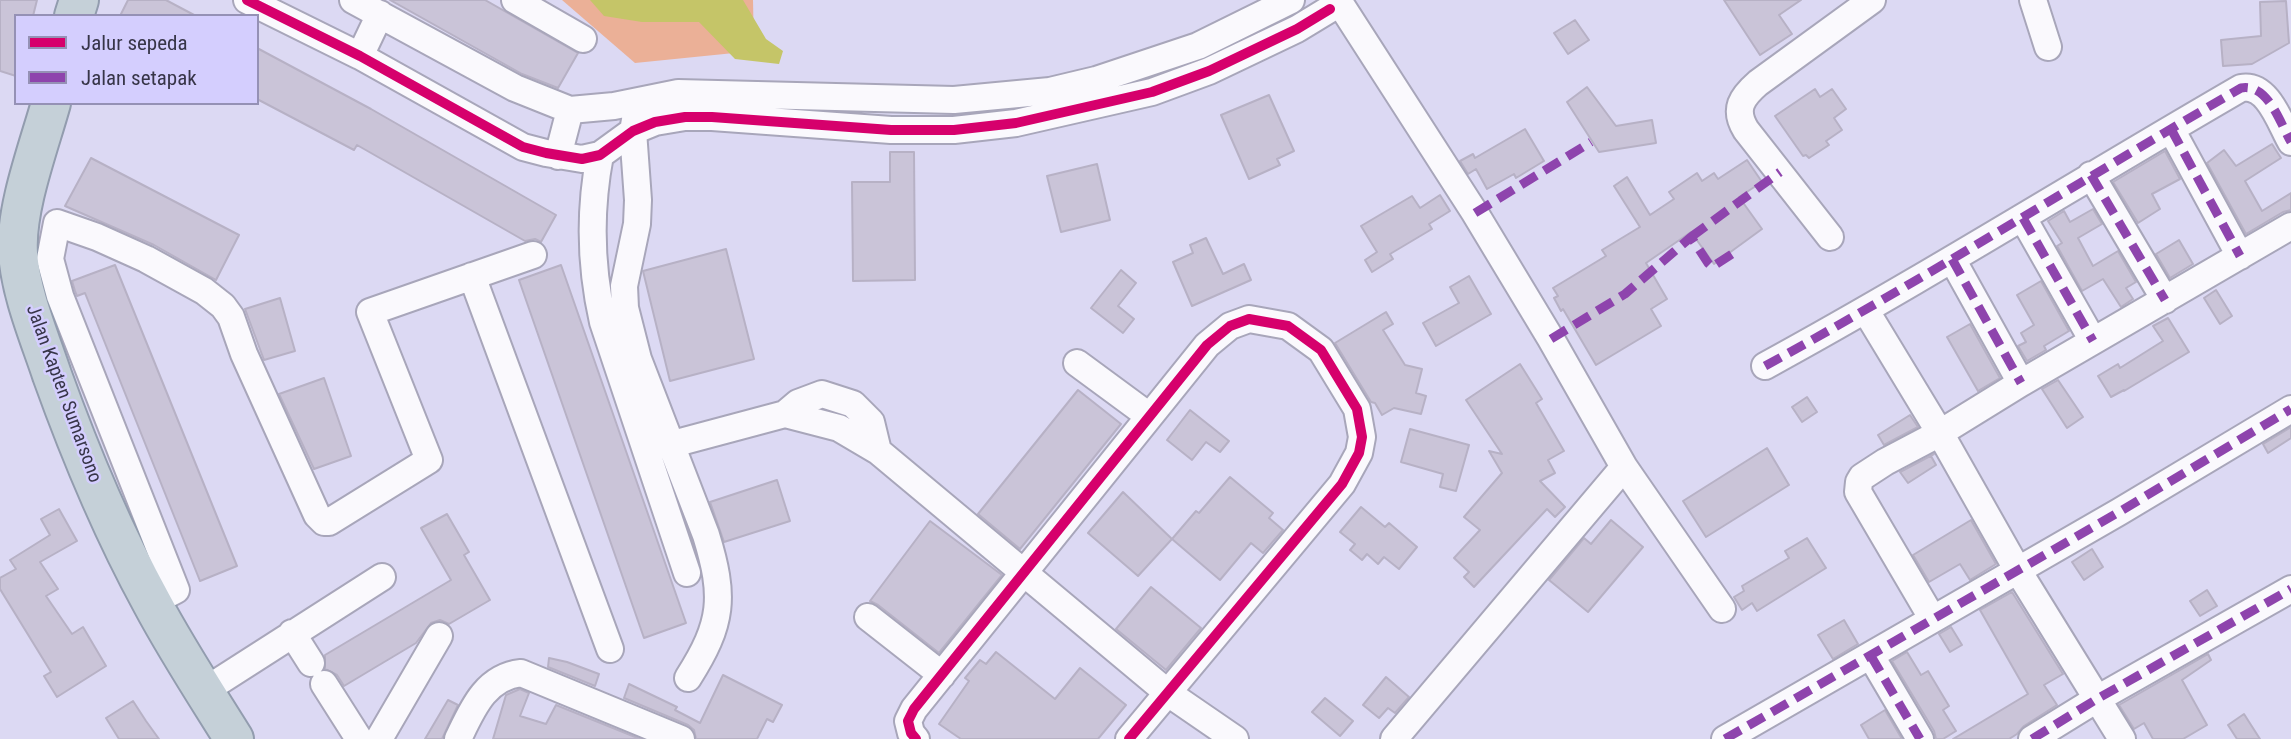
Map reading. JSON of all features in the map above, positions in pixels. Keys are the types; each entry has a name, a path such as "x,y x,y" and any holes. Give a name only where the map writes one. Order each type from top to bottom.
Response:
{"highway":[{"name":"Jalan Kapten Sumarsono","path":"50,105 21,220 18,254 35,326 75,440 151,603 234,739"}],"street":[{"path":"247,0 360,56 523,147 582,159 600,155 634,131 655,122 685,117 891,130 954,130 1016,123 1152,92 1186,80 1297,29 1336,4 1475,213 1624,467 1722,609"},
{"path":"353,0 515,88 570,110 614,106 678,93 954,100 1051,90 1097,80 1198,46 1291,0"},
{"path":"515,0 583,39"},
{"path":"1830,237 1746,130 1739,115 1739,106 1742,99 1758,83 1872,0"},
{"path":"2033,0 2048,47"},
{"path":"360,56 380,14"},
{"path":"1765,366 1866,311 2241,88 2249,86 2263,94 2291,142"},
{"path":"638,101 634,131 637,224 624,286 625,308 638,359 669,446 706,535 714,561 720,602 715,628 688,678"},
{"path":"558,156 570,110"},
{"path":"2171,129 2240,256"},
{"path":"600,155 591,209 595,287 603,322 687,573"},
{"path":"2091,175 2165,300"},
{"path":"2023,218 2093,341"},
{"path":"151,603 176,590 60,296 50,259 57,223 146,259 204,291 223,306 231,317 244,354 317,515 324,522 329,522 429,460 370,312 533,255"},
{"path":"1932,618 1861,499 1858,487 1862,477 2291,226"},
{"path":"1952,259 2021,383"},
{"path":"472,276 610,649"},
{"path":"1866,311 1940,433 2017,569 2122,739"},
{"path":"916,739 909,727 910,715 1207,345 1230,326 1249,320 1288,326 1321,350 1357,409 1362,437 1359,453 1342,484 1129,739"},
{"path":"1077,363 1149,416"},
{"path":"669,446 785,414 798,403 822,394 853,404 871,422 878,451 1168,694 1235,739"},
{"path":"1726,739 2119,512 2291,409"},
{"path":"1394,739 1624,467"},
{"path":"204,691 382,577"},
{"path":"2032,739 2291,589"},
{"path":"868,617 942,675"},
{"path":"292,633 359,739"},
{"path":"379,739 439,636"},
{"path":"1871,656 1920,739"},
{"path":"458,739 480,696 489,687 510,675 521,673 681,739"}],"shaded area":[{"path":"562,0 753,0 754,51 635,63"},
{"path":"590,0 743,0 766,39 783,51 779,64 735,59 699,22 642,22 604,16"}],"building":[{"path":"0,0 37,0 34,14 14,14 14,75 0,71"},
{"path":"128,0 166,0 192,14 121,14"},
{"path":"390,0 485,0 578,53 558,88 522,74"},
{"path":"1724,0 1801,0 1779,15 1792,34 1760,55"},
{"path":"2286,1 2289,43 2252,64 2223,66 2221,40 2261,36 2260,2"},
{"path":"1575,20 1589,40 1568,54 1554,33"},
{"path":"259,49 371,109 556,215 541,242 535,239 525,241 357,145 354,150 259,100"},
{"path":"1587,87 1616,126 1652,120 1656,143 1599,152 1567,102"},
{"path":"1815,89 1820,97 1832,89 1846,109 1834,118 1842,130 1826,141 1829,145 1809,158 1803,156 1775,116"},
{"path":"1269,95 1294,151 1277,159 1280,165 1249,179 1221,115"},
{"path":"1525,129 1544,161 1516,178 1514,174 1487,189 1476,169 1468,174 1460,161 1473,154 1475,158"},
{"path":"2272,144 2281,158 2245,181 2262,211 2291,193 2291,210 2246,234 2207,163 2224,150 2236,166"},
{"path":"2165,151 2180,179 2152,194 2160,209 2138,223 2113,182"},
{"path":"890,152 914,152 915,280 853,281 852,182 890,182"},
{"path":"91,158 239,235 216,280 154,245 65,206"},
{"path":"1747,160 1762,182 1739,197 1762,229 1714,264 1691,232 1646,263 1667,299 1651,309 1661,326 1596,365 1563,309 1561,311 1554,298 1558,296 1553,288 1606,256 1602,250 1640,227 1614,186 1627,177 1650,215 1674,199 1669,192 1697,173 1702,181 1714,173 1718,179"},
{"path":"1097,164 1110,220 1061,232 1047,176"},
{"path":"1440,195 1450,211 1429,224 1432,229 1390,254 1393,259 1372,272 1365,260 1377,252 1361,226 1412,196 1420,208"},
{"path":"2093,209 2102,224 2078,238 2093,266 2118,251 2136,282 2126,288 2133,299 2121,307 2103,279 2082,291 2057,246 2062,243 2048,221 2064,211 2070,222"},
{"path":"1206,238 1223,274 1244,264 1251,280 1192,306 1173,262 1193,253 1190,245"},
{"path":"2179,240 2193,264 2170,278 2156,254"},
{"path":"726,249 754,359 670,381 643,271"},
{"path":"115,265 237,566 200,581 85,293 77,296 72,281"},
{"path":"561,265 686,623 644,638 519,280"},
{"path":"1121,270 1136,283 1118,306 1134,319 1123,333 1091,308"},
{"path":"1469,276 1491,314 1436,346 1423,323 1459,303 1450,287"},
{"path":"2041,281 2069,331 2044,346 2046,350 2027,361 2018,346 2026,342 2021,333 2034,325 2017,295"},
{"path":"2216,290 2232,316 2220,324 2204,298"},
{"path":"280,298 295,351 264,360 245,309"},
{"path":"1386,312 1393,324 1383,330 1405,365 1422,369 1416,393 1426,396 1421,414 1394,408 1382,415 1375,403 1371,402 1335,343"},
{"path":"2168,318 2189,352 2111,397 2098,376 2118,364 2120,368 2163,341 2153,326"},
{"path":"1970,324 2000,378 1978,391 1947,337"},
{"path":"1520,364 1542,399 1536,403 1564,451 1548,460 1555,473 1540,481 1565,507 1555,517 1547,509 1474,587 1464,577 1469,572 1454,558 1480,530 1464,517 1502,473 1489,451 1502,454 1466,400"},
{"path":"324,378 351,456 314,469 279,394"},
{"path":"2058,380 2083,417 2067,428 2042,389"},
{"path":"1078,390 1121,424 1020,549 978,514"},
{"path":"1807,397 1817,412 1802,422 1792,407"},
{"path":"1190,410 1229,441 1220,452 1206,442 1192,460 1167,440"},
{"path":"1910,415 1918,427 1884,445 1878,435"},
{"path":"2291,427 2291,438 2268,453 2263,444"},
{"path":"1410,429 1469,445 1456,491 1440,487 1443,474 1401,462"},
{"path":"1767,448 1789,485 1706,537 1683,501"},
{"path":"1934,454 1931,456 1936,465 1908,483 1900,472"},
{"path":"1230,477 1273,513 1269,518 1283,530 1263,553 1251,543 1220,580 1172,539"},
{"path":"777,480 790,521 724,542 710,502"},
{"path":"1123,492 1172,539 1138,576 1088,533"},
{"path":"1361,507 1385,527 1389,523 1417,547 1399,569 1384,557 1378,564 1367,554 1362,560 1350,550 1355,544 1340,532"},
{"path":"59,509 77,541 40,562 58,589 46,596 72,634 83,627 106,666 57,697 44,676 51,672 0,589 0,578 16,569 10,560 50,535 41,519"},
{"path":"447,514 469,552 464,555 490,600 449,624 440,620 431,623 416,643 344,686 337,675 325,669 325,655 451,580 421,528"},
{"path":"1611,520 1643,547 1588,612 1549,580 1584,538 1591,544"},
{"path":"1971,520 1996,564 1970,580 1960,564 1929,582 1913,555"},
{"path":"930,521 1002,575 939,653 870,601"},
{"path":"1807,538 1826,568 1757,611 1752,603 1742,610 1734,597 1744,591 1742,586 1789,558 1785,551"},
{"path":"2092,549 2103,567 2084,580 2072,562"},
{"path":"1151,587 1201,628 1166,670 1116,629"},
{"path":"2207,590 2217,606 2200,616 2190,601"},
{"path":"2012,592 2063,674 2044,685 2057,705 2009,739 1953,739 2028,694 1980,610"},
{"path":"1844,620 1858,644 1833,659 1818,635"},
{"path":"1951,627 1962,645 1950,652 1939,634"},
{"path":"996,652 1055,699 1080,668 1126,705 1098,739 961,739 939,724 969,681 965,678 980,660 986,664"},
{"path":"1907,652 1921,675 1928,671 1949,706 1943,710 1956,731 1943,739 1936,739 1934,731 1892,661"},
{"path":"2208,654 2211,660 2182,680 2207,725 2183,739 2153,739 2144,723 2134,729 2119,705"},
{"path":"549,658 599,674 595,686 548,667"},
{"path":"723,675 782,705 773,722 767,719 757,739 696,739 694,730 688,725 624,698 629,684 677,707 675,710 700,723"},
{"path":"1386,677 1409,697 1395,713 1388,708 1379,718 1363,705"},
{"path":"520,689 529,693 520,716 546,724 556,705 640,739 493,739 506,695"},
{"path":"1325,698 1353,721 1340,736 1312,712"},
{"path":"448,700 458,705 442,739 425,739"},
{"path":"133,701 159,739 119,739 106,718"},
{"path":"1885,710 1902,739 1869,739 1861,725"},
{"path":"2244,714 2260,739 2237,739 2228,725"}],"marked path":[{"path":"1765,366 1944,264 2241,88 2250,88 2266,98 2291,142"},
{"path":"2171,129 2240,256"},
{"path":"1475,213 1591,142"},
{"path":"1691,237 1780,172"},
{"path":"2091,175 2165,300"},
{"path":"2023,218 2093,341"},
{"path":"1551,339 1625,294 1691,237 1712,267 1735,252"},
{"path":"1952,259 2021,383"},
{"path":"1725,739 2119,512 2291,409"},
{"path":"2032,739 2291,589"},
{"path":"1871,656 1920,739"}],"cycle path":[{"path":"247,0 360,56 523,147 582,159 600,155 633,131 655,122 685,117 891,130 954,130 1016,123 1152,92 1209,71 1297,29 1330,9"},
{"path":"916,739 911,733 908,721 914,709 1207,345 1230,326 1249,319 1288,326 1321,350 1357,409 1362,437 1359,453 1342,484 1129,739"}]}
